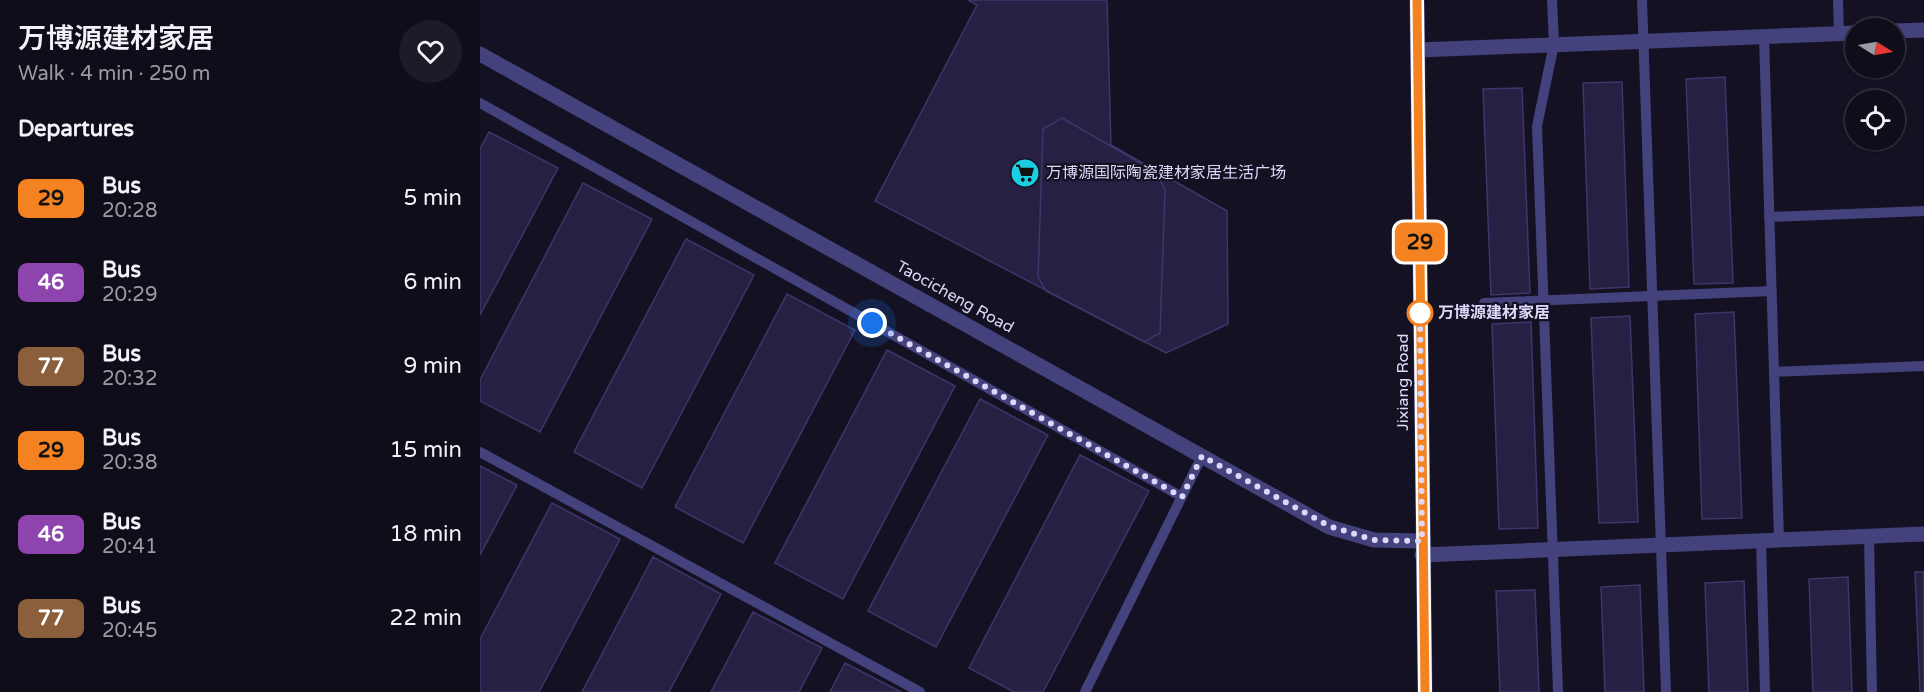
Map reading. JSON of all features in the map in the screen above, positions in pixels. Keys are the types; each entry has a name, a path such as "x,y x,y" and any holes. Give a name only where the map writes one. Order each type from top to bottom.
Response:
{"street":[{"name":"Jixiang Road","path":"1417,0 1425,692"},
{"path":"1905,31 1924,30"},
{"path":"1418,50 1845,33"},
{"name":"Taocicheng Road","path":"480,54 1329,526 1374,540 1422,548 1553,550 1924,534"}],"lane":[{"path":"1552,0 1554,44 1537,126 1558,692"},
{"path":"1642,0 1666,692"},
{"path":"1838,0 1839,33"},
{"path":"1764,36 1779,540"},
{"path":"480,103 1182,497"},
{"path":"1769,217 1924,211"},
{"path":"1484,303 1772,291"},
{"path":"1774,372 1924,366"},
{"path":"480,452 920,692"},
{"path":"1085,692 1202,456"},
{"path":"1869,536 1872,692"},
{"path":"1761,541 1765,692"}],"building":[{"name":"万博源国际陶瓷建材家居生活广场","path":"968,0 1107,0 1111,145 1227,211 1228,324 1166,353 875,201 977,5"},
{"path":"1725,77 1733,283 1694,284 1686,79"},
{"path":"1622,82 1629,287 1590,289 1583,83"},
{"path":"1522,88 1530,293 1491,295 1483,89"},
{"path":"1062,118 1156,172 1165,190 1160,333 1144,342 1046,291 1038,277 1043,129"},
{"path":"489,132 558,168 480,315 480,149"},
{"path":"583,183 652,219 540,432 480,401 480,380"},
{"path":"686,239 754,275 642,488 574,452"},
{"path":"787,294 855,330 743,543 675,507"},
{"path":"1734,312 1742,518 1702,519 1695,314"},
{"path":"1630,316 1638,522 1599,523 1591,318"},
{"path":"1531,322 1538,528 1499,529 1492,324"},
{"path":"887,350 955,386 843,599 775,563"},
{"path":"980,399 1048,435 936,647 868,611"},
{"path":"1080,455 1149,491 1043,692 1014,692 969,668"},
{"path":"480,466 517,485 480,555"},
{"path":"552,503 620,539 539,692 480,692 480,639"},
{"path":"653,557 721,594 669,692 582,692"},
{"path":"1915,572 1924,572 1924,692 1920,692"},
{"path":"1848,577 1852,692 1813,692 1809,579"},
{"path":"1744,581 1748,692 1709,692 1705,583"},
{"path":"1640,585 1644,692 1605,692 1601,587"},
{"path":"1535,590 1539,692 1500,692 1496,591"},
{"path":"753,612 822,648 799,692 711,692"},
{"path":"845,663 901,692 830,692"}],"bus line":[{"name":"29","path":"1417,0 1425,692"}],"place":[{"name":"万博源国际陶瓷建材家居生活广场","path":"1025,173"},
{"name":"万博源建材家居","path":"1420,313"}],"route":[{"path":"872,323 1182,497 1202,456 1329,526 1374,540 1422,541 1420,307 1420,313"}]}
